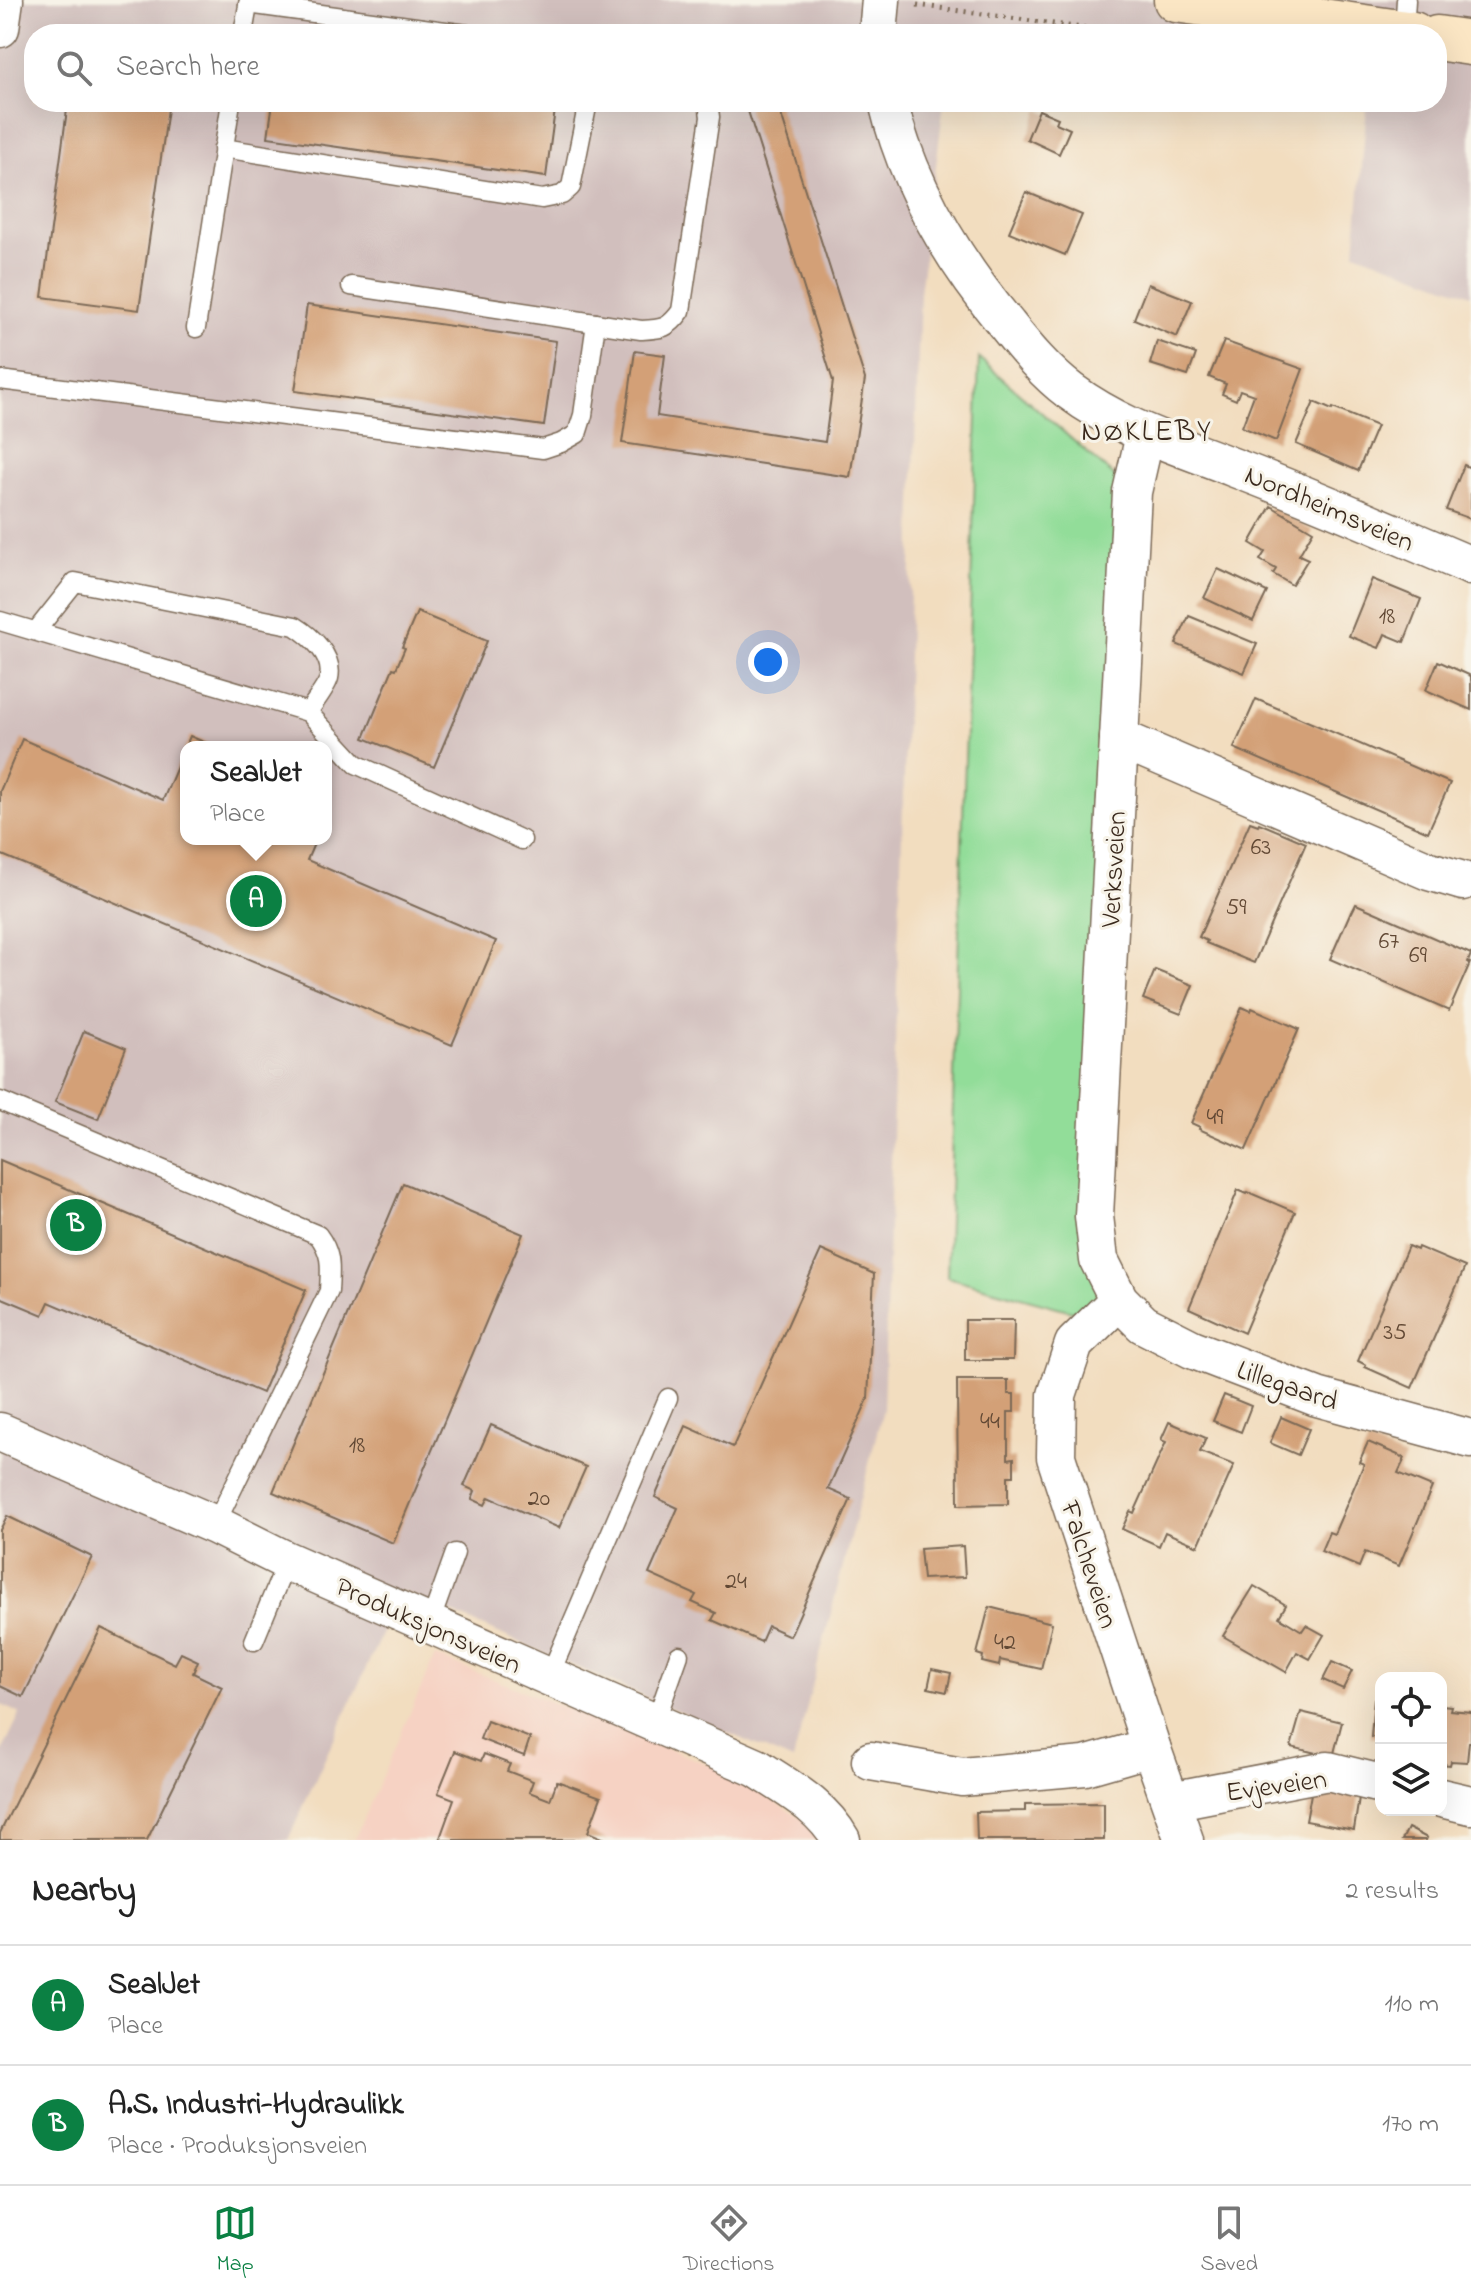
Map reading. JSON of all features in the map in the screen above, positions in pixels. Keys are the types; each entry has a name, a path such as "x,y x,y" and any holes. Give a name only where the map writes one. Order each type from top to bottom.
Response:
{"street":[{"path":"0,28 4,0"},
{"path":"1176,0 1397,24"},
{"path":"884,24 898,2"},
{"path":"1447,36 1471,43"},
{"name":"Nordheimsveien","path":"891,112 907,162 939,231 978,290 1032,355 1069,390 1145,435 1236,468 1471,566"},
{"name":"Verksveien","path":"1119,1300 1099,1260 1094,1216 1132,492 1145,435"},
{"path":"1119,738 1429,871 1463,881"},
{"name":"Lillegaard","path":"1119,1300 1143,1324 1192,1349 1317,1397 1471,1439"},
{"name":"Falcheveien","path":"1119,1300 1074,1344 1057,1395 1056,1457 1184,1840"},
{"name":"Produksjonsveien","path":"0,1432 757,1768 811,1803 834,1827 841,1840"},
{"path":"871,1761 962,1777 1085,1766 1151,1747"},
{"name":"Evjeveien","path":"1171,1801 1328,1771 1375,1783"},
{"path":"1447,1799 1471,1805"}],"lane":[{"path":"245,24 249,2 399,24"},
{"path":"196,328 229,112"},
{"path":"223,148 542,199 562,195 571,187 586,112"},
{"path":"351,286 641,330 671,325 681,311 709,112"},
{"path":"0,380 543,449 577,434 583,415 596,323"},
{"path":"36,631 75,582 295,626 309,634 327,659 329,679 308,712"},
{"path":"0,621 308,712 356,764 522,840"},
{"path":"0,1101 318,1235 327,1248 331,1265 329,1291 215,1525"},
{"path":"549,1677 668,1398"},
{"path":"430,1623 455,1553"},
{"path":"254,1641 287,1561"},
{"path":"655,1723 679,1655"}],"path":[{"path":"898,2 1055,24"}],"shaded area":[{"path":"0,0 1471,0 1471,295 1355,252 1366,112 1447,112 1447,24 24,24 24,112 943,112 920,293 883,1409 793,1761 401,1591 288,1840 0,1840 0,1756 20,1714 0,1704"},
{"path":"435,1656 732,1774 814,1827 821,1840 354,1840"}],"green space":[{"path":"979,358 1132,492 1094,1216 1119,1300 1079,1313 947,1277"}],"building":[{"path":"67,112 168,112 139,310 42,297"},
{"path":"272,112 555,112 546,177 268,137"},
{"path":"748,112 780,112 865,379 850,477 622,443 635,351 665,355 657,416 825,442 833,381"},
{"path":"1038,112 1058,118 1056,123 1070,129 1059,154 1027,139"},
{"path":"1026,192 1082,215 1065,255 1009,232"},
{"path":"1148,284 1192,301 1177,337 1134,319"},
{"path":"307,305 556,341 544,426 295,391"},
{"path":"1157,341 1196,354 1188,376 1150,364"},
{"path":"1224,341 1303,369 1276,441 1242,427 1254,395 1240,390 1236,400 1222,394 1226,384 1209,377"},
{"path":"1314,402 1377,426 1358,471 1296,444"},
{"path":"1464,465 1471,468 1471,519 1446,510"},
{"path":"1271,506 1313,531 1299,555 1308,559 1292,585 1273,574 1276,569 1260,560 1265,552 1250,543"},
{"path":"1218,569 1267,592 1253,621 1204,598"},
{"path":"1372,579 1421,599 1404,642 1385,634 1379,648 1349,636"},
{"path":"417,612 487,641 434,767 364,738 393,668 396,669 405,648 402,647"},
{"path":"1189,616 1257,644 1244,673 1176,644"},
{"path":"1438,661 1471,676 1471,710 1426,690"},
{"path":"1256,699 1450,783 1428,832 1234,748"},
{"path":"22,739 163,800 180,760 180,845 313,845 307,860 496,941 452,1045 0,854 0,791"},
{"path":"1250,822 1306,843 1254,963 1206,943 1199,937"},
{"path":"1356,904 1471,954 1449,1011 1330,959"},
{"path":"1155,970 1193,985 1181,1014 1143,999"},
{"path":"1242,1007 1251,1011 1252,1008 1299,1029 1246,1150 1191,1123"},
{"path":"84,1031 126,1048 98,1119 55,1102"},
{"path":"0,1160 306,1290 262,1393 49,1302 43,1315 0,1297"},
{"path":"403,1183 523,1234 393,1543 273,1492"},
{"path":"1238,1190 1295,1212 1244,1333 1189,1308"},
{"path":"1408,1246 1417,1250 1418,1247 1465,1267 1412,1388 1358,1361"},
{"path":"821,1250 874,1274 868,1399 828,1489 851,1499 790,1636 768,1626 761,1642 712,1620 716,1613 692,1602 696,1595 649,1574 678,1508 655,1497 686,1426 733,1447"},
{"path":"965,1320 1014,1320 1013,1360 965,1360"},
{"path":"957,1380 1008,1380 1008,1394 1014,1394 1014,1412 1008,1412 1008,1459 1014,1458 1014,1476 1008,1476 1008,1504 958,1505"},
{"path":"1224,1395 1251,1406 1241,1432 1213,1421"},
{"path":"1281,1417 1309,1429 1298,1455 1270,1443"},
{"path":"1169,1422 1206,1438 1200,1452 1234,1465 1198,1546 1165,1532 1159,1546 1122,1529 1130,1511 1134,1513 1166,1442 1161,1440"},
{"path":"491,1425 586,1467 559,1528 489,1497 485,1505 472,1499 475,1491 464,1486"},
{"path":"1368,1442 1405,1458 1398,1473 1432,1487 1399,1566 1365,1552 1359,1567 1321,1551 1329,1532 1334,1534 1364,1464 1359,1462"},
{"path":"7,1516 92,1557 23,1697 0,1686 0,1530"},
{"path":"963,1546 965,1577 923,1579 920,1549"},
{"path":"1254,1586 1286,1605 1279,1617 1302,1631 1306,1625 1324,1635 1310,1659 1297,1652 1286,1672 1223,1636"},
{"path":"989,1607 1052,1623 1041,1669 1000,1660 999,1666 982,1662 983,1656 977,1654"},
{"path":"101,1628 175,1664 181,1653 198,1661 193,1673 222,1687 147,1840 0,1840 0,1833"},
{"path":"1332,1662 1352,1671 1343,1689 1323,1680"},
{"path":"932,1669 951,1673 947,1692 928,1688"},
{"path":"1374,1699 1375,1699 1375,1737 1371,1737"},
{"path":"1447,1706 1451,1706 1450,1710 1471,1712 1467,1762 1451,1761 1447,1765"},
{"path":"1301,1712 1342,1722 1333,1757 1291,1747"},
{"path":"487,1721 530,1738 524,1756 480,1739"},
{"path":"455,1751 481,1761 484,1754 510,1764 507,1771 533,1781 529,1792 550,1800 557,1781 601,1797 588,1832 607,1840 440,1838 454,1799 438,1793"},
{"path":"1313,1783 1360,1791 1354,1830 1306,1821"},
{"path":"1104,1803 1104,1840 977,1840 976,1812 1025,1811 1025,1804"},
{"path":"1408,1828 1427,1838 1426,1840 1402,1840"}],"place":[{"name":"SealJet","path":"256,901"},
{"name":"A.S. Industri-Hydraulikk","path":"76,1225"}],"district":[{"name":"NØKLEBY","path":"1147,430"}]}
